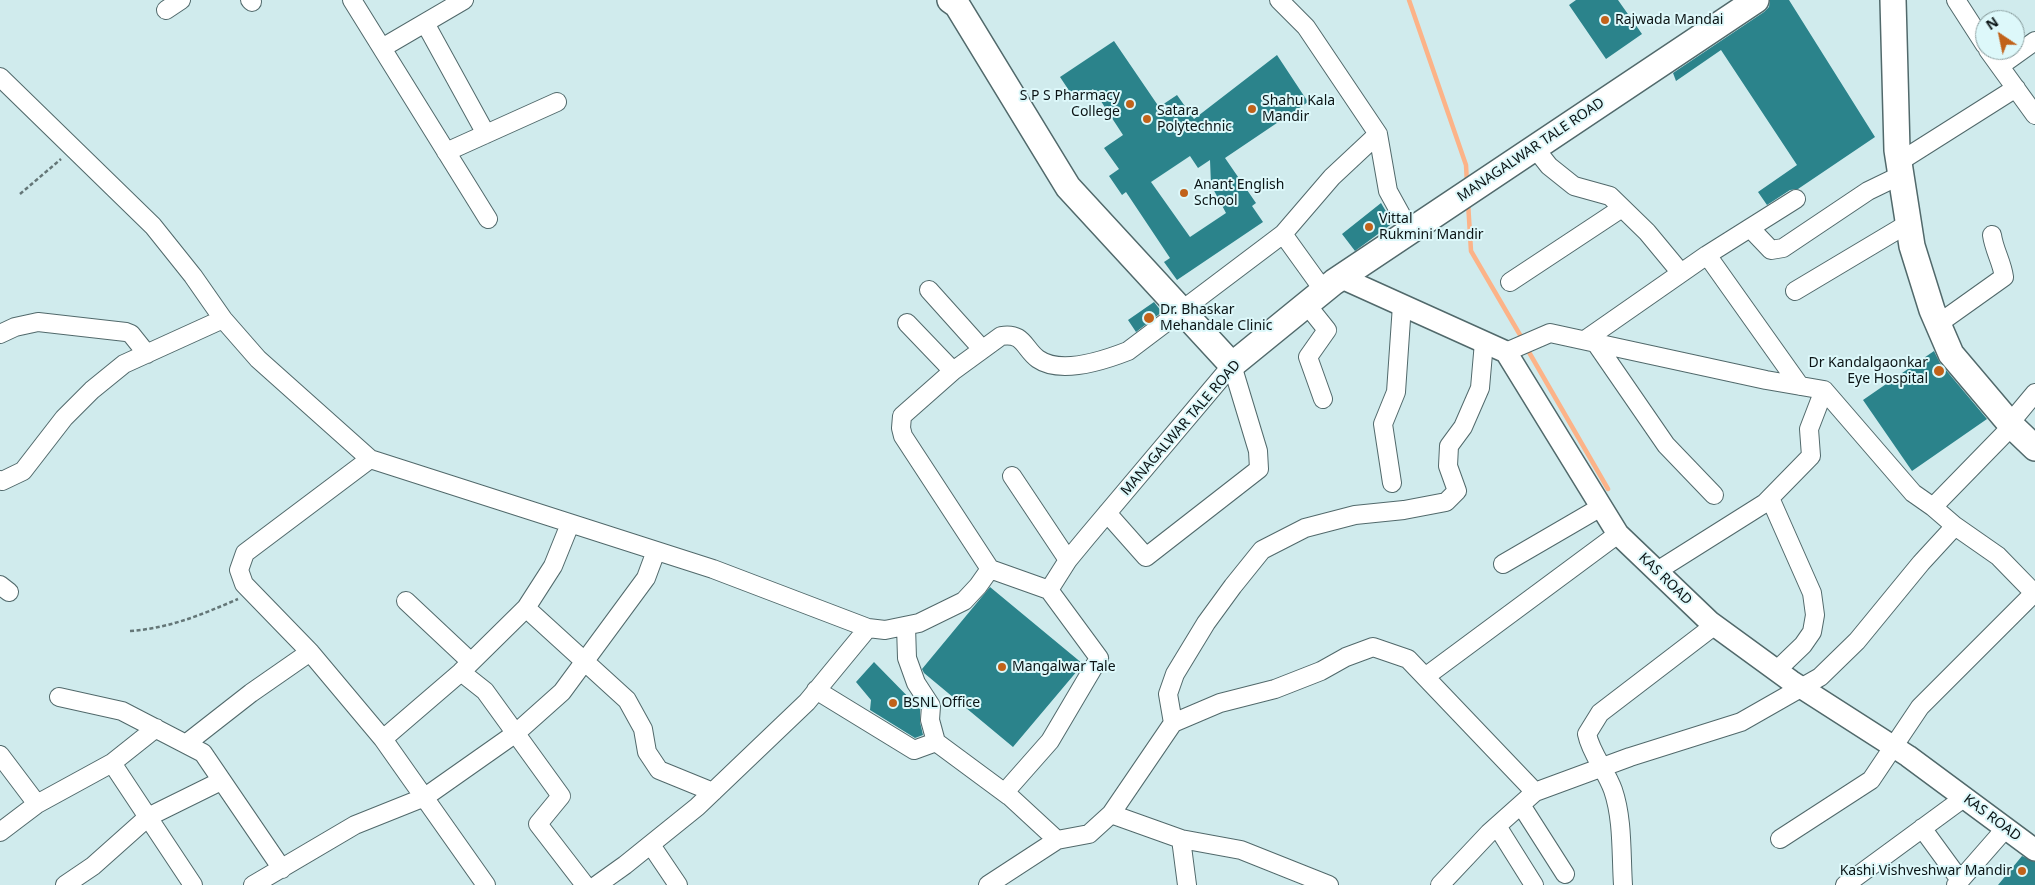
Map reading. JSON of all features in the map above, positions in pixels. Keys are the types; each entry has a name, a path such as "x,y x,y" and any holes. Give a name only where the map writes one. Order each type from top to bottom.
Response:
{"main road":[{"path":"950,0 956,5 1068,187 1232,365"},
{"name":"MANAGALWAR TALE ROAD","path":"1232,365 1324,291 1410,231 1756,0"},
{"path":"1894,0 1897,150 1912,246 1938,324 1951,354 2011,424 2035,448"}],"street":[{"path":"166,10 181,0"},
{"path":"352,0 488,219"},
{"path":"382,48 464,0"},
{"path":"1280,0 1306,27 1378,134 1388,191 1410,231"},
{"path":"1956,0 1975,29"},
{"path":"425,22 486,134"},
{"path":"2000,66 2035,41"},
{"path":"1996,60 2035,115"},
{"path":"0,77 153,226 193,276 223,319 258,359 370,459 713,569 868,628 885,630 918,623 964,600 978,586 990,569"},
{"path":"1750,228 1771,250 1783,248 2016,88"},
{"path":"446,152 557,102"},
{"path":"1057,840 1005,792 1050,741 1099,658 1049,590 990,569 902,436 902,416 953,371 1002,336 1008,335 1020,339 1037,359 1047,364 1070,366 1106,360 1128,351 1284,234 1332,177 1378,134"},
{"path":"1534,148 1549,166 1574,186 1610,196 1647,232 1681,273"},
{"path":"1590,341 1681,273 1796,198"},
{"path":"1510,282 1622,208"},
{"path":"1796,291 1909,223"},
{"path":"1284,234 1324,291 1327,330 1308,357 1323,399"},
{"path":"1938,324 2004,277 2002,265 1994,249 1992,235"},
{"path":"1707,255 1800,386"},
{"path":"929,290 982,349"},
{"path":"1324,291 1402,305 1506,352 1550,333 1824,390 1913,492 1955,526 1998,556 2034,594 1920,707 1892,746 1871,780 1780,840"},
{"path":"1392,484 1384,424 1396,392 1402,305"},
{"path":"1,481 23,470 64,418 92,390 124,364 223,319"},
{"path":"0,334 15,327 38,322 126,332 131,334 147,354"},
{"path":"907,323 953,371"},
{"path":"1590,341 1666,445 1714,495"},
{"path":"1173,723 1168,694 1175,674 1206,623 1262,550 1305,528 1354,515 1404,510 1446,502 1457,491 1448,466 1450,446 1463,427 1480,388 1484,342"},
{"name":"KAS ROAD","path":"1506,352 1618,534 1715,626 1801,688 1892,746 2035,850"},
{"path":"1107,513 1146,557 1259,470 1258,451 1232,365"},
{"name":"MANAGALWAR TALE ROAD","path":"1049,590 1068,560 1232,365"},
{"path":"1657,571 1765,504 1811,456 1809,429 1824,390"},
{"path":"1933,507 2011,424 2035,393"},
{"path":"370,459 245,553 239,570 244,584 310,652 383,739 486,885"},
{"path":"1012,476 1068,560"},
{"path":"1770,498 1812,593 1815,615 1812,632 1777,670"},
{"path":"1503,564 1601,507"},
{"path":"383,739 466,667 526,608 553,566 570,524"},
{"path":"1440,885 1497,826 1536,792 1601,768 1741,722 1820,677 1857,641 1921,563 1955,526"},
{"path":"1425,677 1618,534"},
{"path":"253,885 355,825 425,797 516,733 562,692 646,578 656,551"},
{"path":"406,601 466,667 516,733 560,796 538,824 585,885"},
{"path":"526,608 627,700 643,730 647,752 659,770 713,792"},
{"path":"906,626 907,658 916,683 932,706 930,720 936,742 1009,796"},
{"path":"1623,885 1619,814 1613,789 1589,743 1587,734 1600,713 1715,626"},
{"path":"605,883 697,807 807,702 868,628"},
{"path":"988,885 1057,840 1089,834 1111,814 1173,723 1220,703 1275,689 1321,671 1346,657 1373,647 1408,659 1536,792"},
{"path":"187,743 251,693 310,652"},
{"path":"816,690 914,750 936,742"},
{"path":"59,697 122,710 203,753 282,869"},
{"path":"0,832 37,804 112,763 156,728"},
{"path":"0,755 37,804"},
{"path":"112,763 193,885"},
{"path":"70,884 148,817 221,781"},
{"path":"1845,885 1964,797"},
{"path":"1520,805 1565,874"},
{"path":"1111,814 1181,839 1241,850 1329,885"},
{"path":"1497,826 1534,885"},
{"path":"1922,828 1958,882 2006,828"},
{"path":"1181,839 1187,885"},
{"path":"651,845 678,885"}],"path":[{"path":"20,194 74,148"},
{"path":"130,631 164,627 195,617 252,592"}],"building":[{"name":"Rajwada Mandai","path":"1576,0 1618,0 1642,34 1606,59 1569,5"},
{"path":"1770,0 1789,0 1875,137 1798,189 1790,190 1767,205 1758,192 1797,165 1721,50 1676,81 1673,73 1764,12 1769,7"},
{"path":"1114,41 1159,107 1177,95 1194,119 1277,55 1308,102 1225,158 1256,203 1252,206 1263,222 1177,280 1164,262 1170,258 1126,192 1122,195 1109,176 1119,169 1104,148 1123,135 1093,89 1076,101 1060,77","holes":["1190,156 1198,168 1210,160 1211,185 1226,213 1190,237 1151,182"]},
{"name":"Vittal Rukmini Mandir","path":"1381,203 1393,223 1355,251 1342,234"},
{"path":"1154,302 1162,312 1136,332 1128,320"},
{"path":"1934,351 1940,363 1987,419 1912,471 1863,400"},
{"name":"Mangalwar Tale","path":"990,587 1083,664 1013,747 924,673 922,669"},
{"name":"BSNL Office","path":"874,662 920,709 923,735 915,738 870,710 871,700 856,682"},
{"name":"Kashi Vishveshwar Mandir","path":"2022,856 2035,862 2035,885 1998,885"}],"waterway":[{"path":"1409,0 1466,165 1467,184"},
{"path":"1468,202 1471,251 1523,340"},
{"path":"1526,347 1608,489"}],"place":[{"name":"Rajwada Mandai","path":"1605,20"},
{"name":"S P S Pharmacy College","path":"1130,104"},
{"name":"Shahu Kala Mandir","path":"1252,109"},
{"name":"Satara Polytechnic","path":"1147,119"},
{"name":"Anant English School","path":"1184,193"},
{"name":"Vittal Rukmini Mandir","path":"1369,227"},
{"name":"Dr. Bhaskar Mehandale Clinic","path":"1149,318"},
{"name":"Dr Kandalgaonkar Eye Hospital","path":"1939,371"},
{"name":"Mangalwar Tale","path":"1002,667"},
{"name":"BSNL Office","path":"893,703"},
{"name":"Kashi Vishveshwar Mandir","path":"2022,871"}]}
